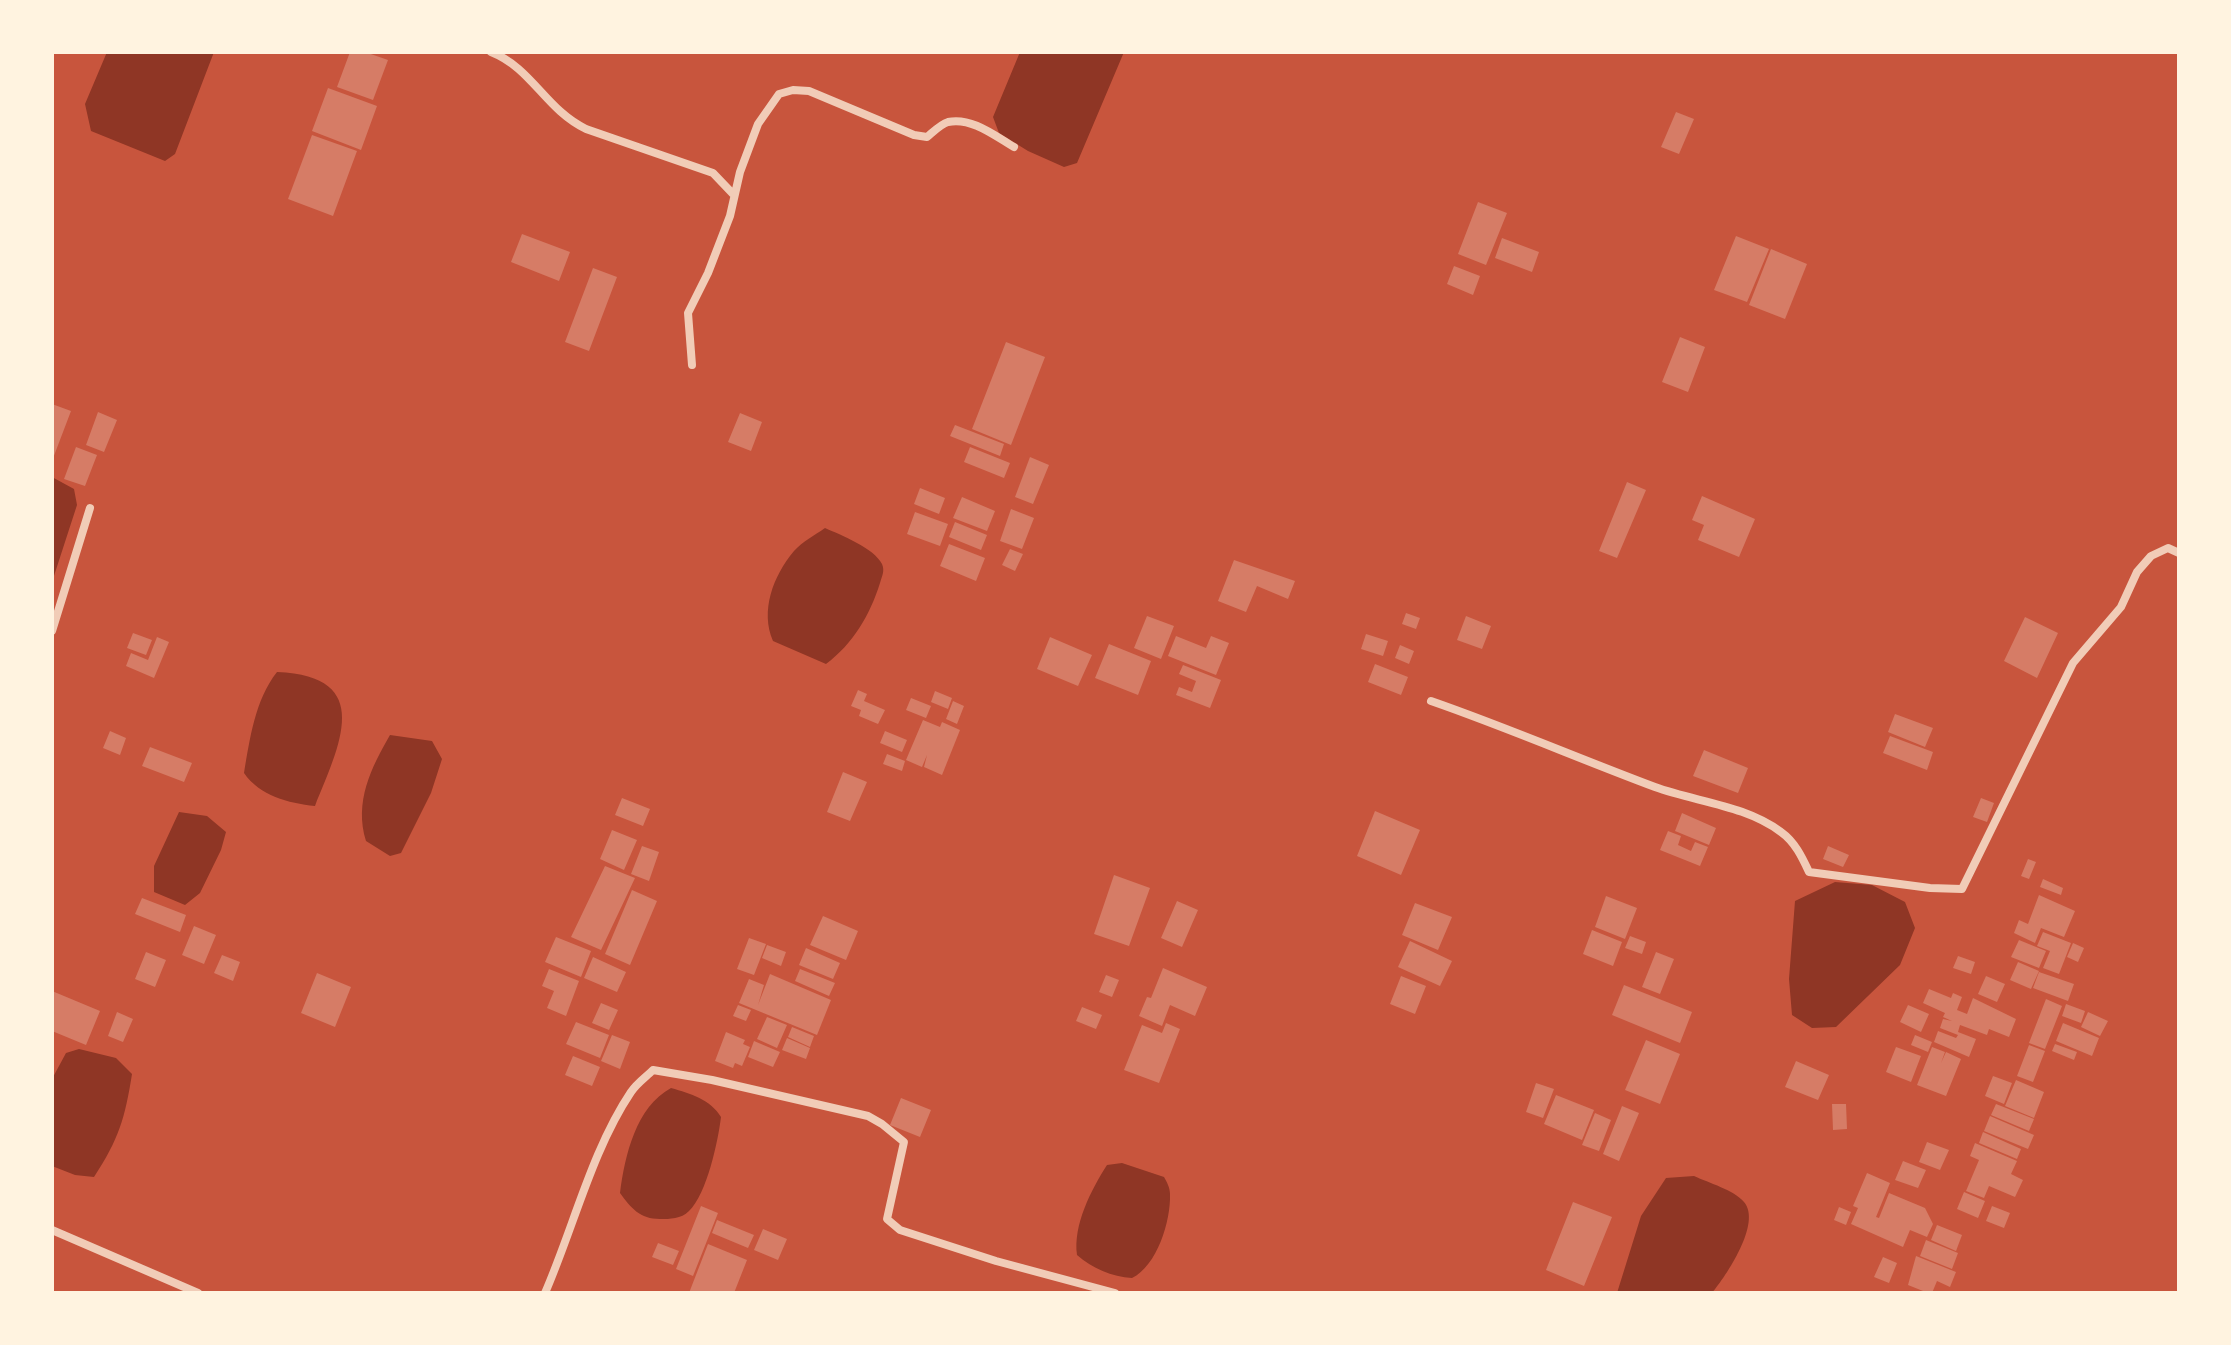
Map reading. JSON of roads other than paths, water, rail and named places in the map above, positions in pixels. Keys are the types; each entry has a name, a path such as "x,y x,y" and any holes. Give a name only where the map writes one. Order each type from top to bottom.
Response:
{"street":[{"path":"491,52 525,73 549,103 568,120 713,173 734,196"},
{"path":"692,365 688,313 708,273 730,216 740,172 758,124 779,94 793,90 809,91 914,135 927,137 946,122 961,122 978,126 1014,147"},
{"path":"52,631 90,508"},
{"path":"1431,701 1658,788 1759,819 1783,832 1799,850 1809,872 1930,888 1962,889 2073,663 2121,607 2137,572 2151,556 2168,548 2179,553"},
{"path":"545,1293 615,1120 632,1089 653,1070 712,1080 868,1116 904,1142 887,1219 900,1230 996,1261 1115,1293"},
{"path":"52,1230 198,1293"}]}
